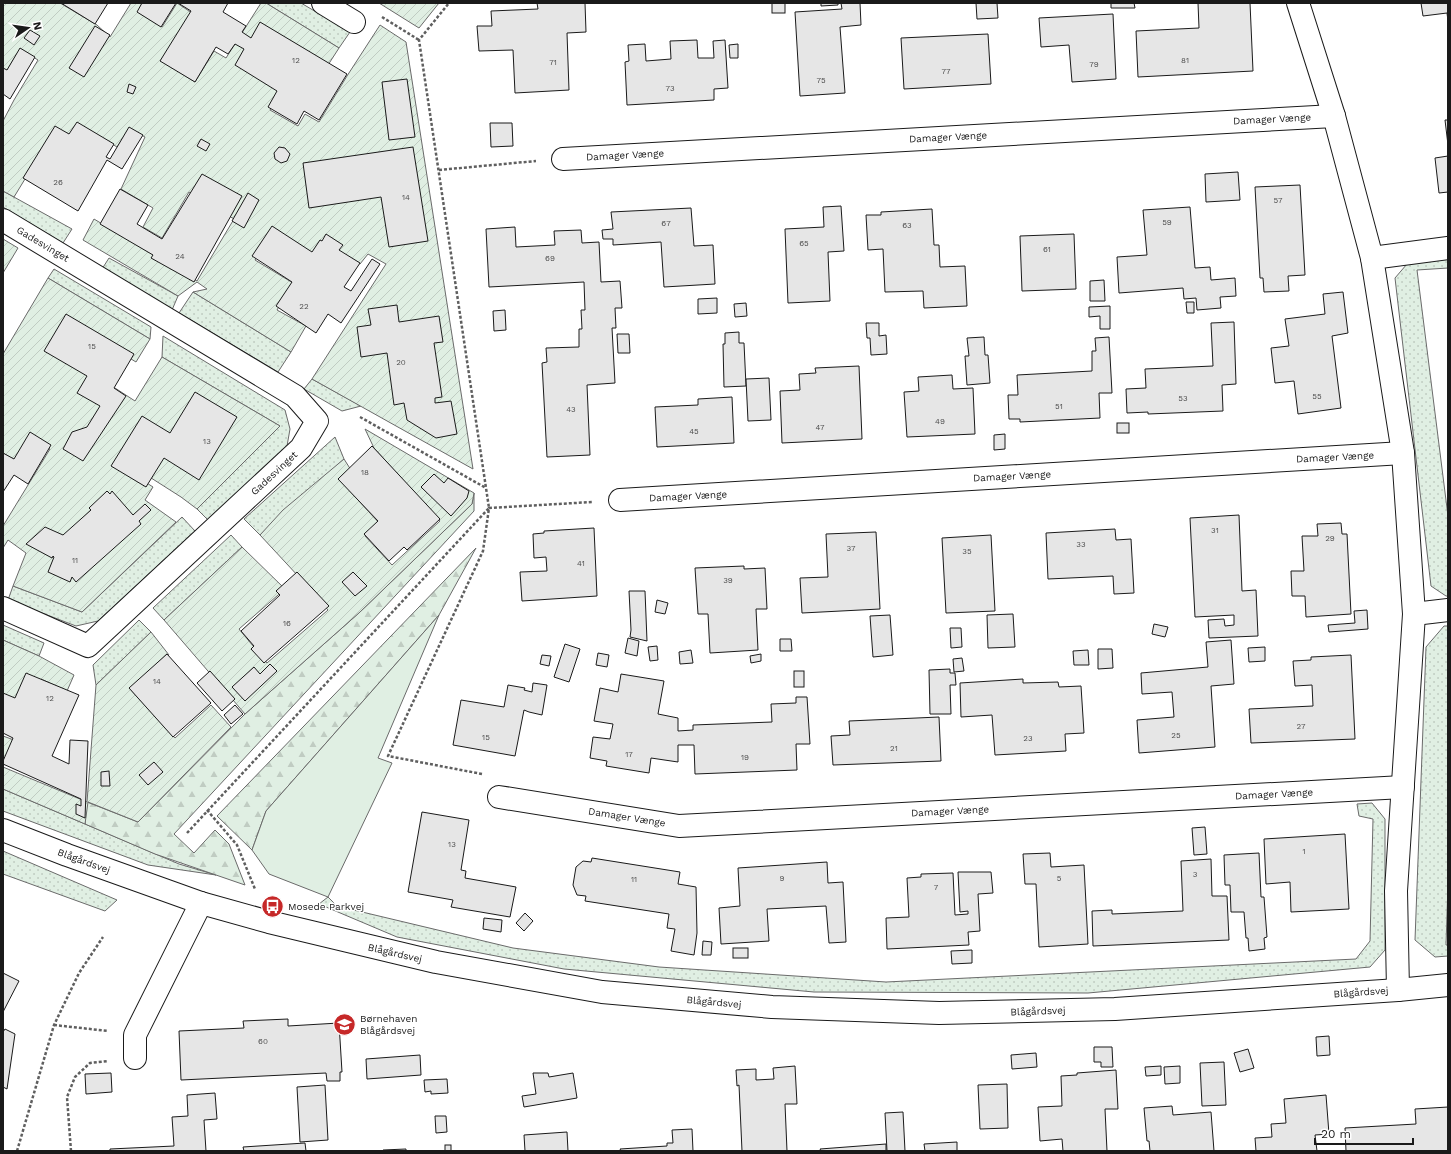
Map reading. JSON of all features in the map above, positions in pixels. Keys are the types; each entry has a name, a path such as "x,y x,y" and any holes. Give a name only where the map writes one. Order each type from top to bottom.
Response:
{"street":[{"path":"323,3 354,22"},
{"path":"1298,3 1334,116 1372,258 1403,453 1414,614 1396,891 1398,990"},
{"name":"Damager Vænge","path":"563,159 1334,116"},
{"name":"Gadesvinget","path":"3,220 295,396 317,421 301,448 88,646 3,608"},
{"path":"1372,258 1448,248"},
{"name":"Damager Vænge","path":"620,500 1403,453"},
{"path":"1414,614 1448,610"},
{"name":"Damager Vænge","path":"499,797 679,826 1403,787"},
{"name":"Blågårdsvej","path":"3,830 67,855 200,903 269,922 436,962 602,992 772,1007 940,1013 1115,1009 1398,990 1448,985"},
{"path":"135,1058 136,1035 200,903"}],"path":[{"path":"449,3 419,40 489,508 483,551 388,756 490,776 499,797"},
{"path":"354,22 366,7 419,40"},
{"path":"439,170 563,159"},
{"path":"360,417 486,489"},
{"path":"187,833 489,508 620,500"},
{"path":"207,810 237,845 269,922"},
{"path":"18,1151 54,1025 79,973 103,937"},
{"path":"54,1025 136,1035"},
{"path":"71,1151 67,1097 75,1077 90,1063 135,1058"}],"green space":[{"path":"3,3 60,3 97,25 110,37 131,3 143,3 138,12 162,27 177,3 192,13 162,61 195,82 214,51 226,58 261,3 266,3 339,48 328,65 281,92 270,110 298,126 305,114 319,122 380,25 406,42 473,469 312,379 386,264 368,254 360,264 321,241 313,254 272,231 255,260 293,283 277,310 306,326 291,352 193,292 207,289 197,282 178,296 83,240 94,219 197,281 234,219 189,192 162,238 143,227 153,208 121,189 145,137 130,129 117,147 78,124 70,136 25,179 14,197 3,191 3,121 38,60 20,49 6,72 3,70"},
{"path":"266,3 301,3 350,32 339,48"},
{"path":"379,3 439,3 419,28"},
{"path":"3,191 72,229 63,243 3,207"},
{"path":"3,239 18,248 3,273"},
{"path":"109,258 178,296 172,310 102,269"},
{"path":"1448,258 1448,268 1417,270 1448,516 1448,596 1446,596 1431,586 1395,278 1407,264"},
{"path":"54,269 151,327 150,339 48,278"},
{"path":"48,278 150,339 136,362 69,321 95,376 103,407 115,388 135,401 162,357 280,426 197,509 148,476 174,443 122,467 153,487 145,500 176,522 82,612 13,586 26,553 8,540 3,548 3,526 50,449 30,436 16,461 3,453 3,354"},
{"path":"193,292 291,352 278,372 179,313"},
{"path":"163,336 285,410 290,429 287,446 210,522 197,509 280,426 162,357"},
{"path":"312,379 361,406 342,411 304,389"},
{"path":"365,429 474,493 472,504 360,612 245,714 164,620 242,547 285,589 239,629 267,663 328,610 260,535 283,510 344,459 351,470 340,480 379,523 365,536 392,565 440,521 374,448"},
{"path":"335,437 344,459 260,535 244,519"},
{"path":"474,493 474,511 174,834 194,853 215,830 229,844 245,885 155,854 85,824 87,802 138,822 245,714 360,612 472,504"},
{"path":"182,517 195,531 98,621 76,626 8,600 13,586 82,612"},
{"path":"231,535 242,547 164,620 153,608"},
{"path":"476,548 439,615 266,811 252,850 217,816"},
{"path":"439,615 378,758 392,763 328,897 269,874 252,850 266,811"},
{"path":"139,620 151,632 96,685 93,665"},
{"path":"3,625 44,643 39,656 3,640"},
{"path":"1444,626 1448,626 1448,884 1446,945 1448,945 1448,956 1435,957 1415,940 1426,647"},
{"path":"151,632 169,655 131,690 175,738 211,705 231,727 138,822 88,802 85,824 3,789 3,767 87,802 96,685"},
{"path":"3,640 39,656 74,675 67,691 41,679 26,707 3,697"},
{"path":"3,736 14,740 3,762"},
{"path":"3,789 179,864 216,875 148,865 3,811"},
{"path":"1372,803 1385,819 1385,950 1370,967 1088,993 814,992 564,969 397,937 319,904 328,897 337,906 513,948 659,967 886,982 1356,959 1370,941 1373,819 1359,816 1357,804"},
{"path":"3,851 117,900 105,911 3,874"}],"building":[{"path":"61,3 108,3 95,24"},
{"path":"142,3 176,3 161,27 137,12"},
{"path":"178,3 228,3 223,12 246,26 242,32 251,38 260,22 347,74 319,120 304,111 297,124 268,107 277,91 235,65 244,49 235,44 228,54 216,47 195,82 160,61 191,11"},
{"path":"537,3 585,3 586,32 567,33 569,90 515,93 513,50 479,51 477,26 492,26 491,11 538,9"},
{"path":"772,3 785,3 785,13 772,13"},
{"path":"821,3 838,3 838,5 821,6"},
{"path":"841,3 860,3 861,25 840,27 845,93 800,96 795,12 842,9"},
{"path":"976,3 997,3 998,18 977,19"},
{"path":"1111,3 1134,3 1135,8 1111,8"},
{"path":"1198,3 1250,3 1253,71 1138,77 1136,31 1199,28"},
{"path":"1421,3 1448,3 1448,21 1447,13 1423,16"},
{"path":"1113,14 1116,79 1072,82 1069,45 1041,47 1039,18"},
{"path":"95,26 110,35 84,77 69,68"},
{"path":"30,30 40,36 34,45 24,38"},
{"path":"988,34 991,84 904,89 901,38"},
{"path":"697,40 698,58 714,58 713,41 725,40 728,88 714,89 714,100 627,105 625,62 629,61 628,45 645,44 646,61 671,59 670,41"},
{"path":"738,44 738,58 730,58 729,45"},
{"path":"20,48 35,57 10,99 3,94 3,68 7,70"},
{"path":"407,79 415,137 389,140 382,82"},
{"path":"129,84 136,87 133,94 127,92"},
{"path":"1445,120 1448,120 1448,145"},
{"path":"77,122 114,144 106,157 110,159 129,127 143,135 122,169 107,160 78,211 23,178 55,126 69,134"},
{"path":"490,123 512,123 513,146 491,147"},
{"path":"201,139 210,144 206,151 197,146"},
{"path":"279,147 285,148 290,154 287,161 281,163 275,159 274,153"},
{"path":"413,147 428,241 389,247 381,197 309,208 303,163"},
{"path":"1448,156 1448,192 1439,193 1435,158"},
{"path":"1238,172 1240,200 1206,202 1205,174"},
{"path":"202,174 242,196 194,282 151,258 153,255 100,224 120,189 148,205 137,224 162,239"},
{"path":"1300,185 1305,275 1288,276 1289,291 1264,292 1263,278 1260,278 1255,187"},
{"path":"248,193 259,200 244,228 232,221"},
{"path":"841,206 844,251 828,252 830,301 788,303 785,229 824,227 823,207"},
{"path":"1190,207 1195,268 1210,267 1211,280 1235,278 1236,296 1220,297 1221,308 1197,310 1196,298 1184,299 1183,288 1119,293 1117,257 1147,255 1143,210"},
{"path":"691,208 694,246 713,245 715,284 664,287 661,242 613,245 613,239 603,239 602,230 613,229 611,212"},
{"path":"932,209 934,245 939,245 940,267 965,266 967,306 924,308 923,291 885,292 883,249 868,250 866,215 881,215 881,212"},
{"path":"272,226 312,252 326,234 343,245 339,250 360,263 344,287 351,291 372,259 380,264 341,323 328,314 316,333 276,306 292,282 252,256"},
{"path":"515,227 516,247 555,245 554,231 581,230 582,243 599,242 601,282 620,281 622,308 615,308 616,328 612,328 615,383 587,385 590,455 547,457 542,363 547,362 546,348 579,347 579,329 582,329 581,310 585,310 584,282 489,287 486,229"},
{"path":"1074,234 1076,289 1022,291 1020,236"},
{"path":"1104,280 1105,301 1090,301 1090,281"},
{"path":"1343,292 1348,333 1332,336 1341,408 1298,414 1294,381 1275,383 1271,348 1289,346 1285,319 1325,314 1323,294"},
{"path":"717,298 717,313 698,314 698,299"},
{"path":"1186,302 1194,302 1194,313 1187,313"},
{"path":"746,303 747,316 735,317 734,304"},
{"path":"397,305 399,322 439,316 443,342 434,343 442,397 435,398 435,403 451,401 457,434 436,438 407,420 404,403 394,405 387,353 361,357 357,327 371,325 368,309"},
{"path":"1110,306 1110,329 1100,329 1100,316 1089,317 1089,307"},
{"path":"505,310 506,330 494,331 493,311"},
{"path":"66,314 134,354 114,388 126,396 83,461 63,449 72,432 87,427 100,406 77,393 87,376 44,351"},
{"path":"1234,322 1236,384 1222,385 1223,411 1148,414 1148,412 1127,413 1126,389 1146,388 1145,369 1213,366 1211,323"},
{"path":"866,323 879,323 879,336 886,335 887,354 871,355 870,338 867,338"},
{"path":"739,332 739,343 744,343 746,386 724,387 723,344 725,344 725,333"},
{"path":"617,334 629,334 630,353 618,353"},
{"path":"984,337 985,355 988,355 990,383 967,385 965,356 969,356 967,338"},
{"path":"1109,337 1112,393 1099,393 1100,418 1020,422 1020,419 1009,419 1008,395 1018,395 1017,375 1092,371 1092,351 1096,351 1095,338"},
{"path":"859,366 862,439 782,443 780,391 800,390 799,374 816,373 815,368"},
{"path":"952,375 953,389 973,388 975,434 907,437 904,392 919,391 918,377"},
{"path":"769,378 771,420 748,421 746,379"},
{"path":"195,392 237,417 199,480 164,458 146,487 111,466 142,416 170,433"},
{"path":"732,397 734,443 657,447 655,407 698,405 698,399"},
{"path":"1117,423 1129,423 1129,433 1117,433"},
{"path":"30,432 51,445 28,484 14,475 3,492 3,453 14,459"},
{"path":"1005,434 1005,449 994,450 994,435"},
{"path":"372,446 440,519 407,550 404,547 389,561 364,534 378,521 338,479"},
{"path":"434,474 444,483 448,478 469,491 467,498 451,516 421,487"},
{"path":"107,491 110,494 112,491 133,515 145,504 151,510 139,521 141,524 76,582 72,577 70,582 48,572 54,557 53,556 52,558 26,544 45,527 63,535 91,510 89,508"},
{"path":"1239,515 1242,591 1256,590 1258,636 1209,638 1208,620 1224,619 1225,626 1234,625 1234,615 1195,617 1190,518"},
{"path":"1341,523 1342,534 1347,534 1351,614 1306,617 1305,596 1292,596 1291,571 1304,571 1302,536 1318,536 1317,524"},
{"path":"594,528 597,596 522,601 520,572 547,571 546,557 534,558 533,534 544,533 544,531"},
{"path":"1115,529 1116,540 1131,539 1134,593 1114,594 1113,576 1048,579 1046,533"},
{"path":"876,532 880,609 802,613 800,578 828,577 826,534"},
{"path":"991,535 995,611 946,613 942,538"},
{"path":"744,566 744,569 765,568 767,609 756,609 758,650 710,653 708,614 698,614 695,568"},
{"path":"297,572 329,606 264,663 251,649 254,646 241,631 280,595 276,591"},
{"path":"353,572 367,586 355,596 342,582"},
{"path":"629,591 645,591 647,641 630,637"},
{"path":"657,600 668,603 665,614 655,612"},
{"path":"1367,610 1368,629 1329,632 1328,625 1355,623 1354,611"},
{"path":"1013,614 1015,647 988,648 987,615"},
{"path":"890,615 893,655 873,657 870,616"},
{"path":"1154,624 1168,627 1165,637 1152,634"},
{"path":"950,628 961,628 962,647 951,648"},
{"path":"628,638 639,641 637,656 625,653"},
{"path":"780,639 791,639 792,651 780,651"},
{"path":"1231,640 1234,684 1211,686 1215,747 1139,753 1137,720 1174,717 1172,692 1142,694 1141,673 1208,667 1206,642"},
{"path":"565,644 580,649 569,682 554,677"},
{"path":"657,646 658,660 650,661 648,647"},
{"path":"1265,647 1265,661 1249,662 1248,648"},
{"path":"1098,649 1112,649 1113,668 1098,669"},
{"path":"691,650 693,663 680,664 679,652"},
{"path":"1088,650 1089,665 1074,665 1073,651"},
{"path":"598,653 609,655 607,667 596,665"},
{"path":"167,654 211,703 173,737 129,688"},
{"path":"761,654 761,661 751,663 750,656"},
{"path":"542,655 551,656 549,666 540,664"},
{"path":"1351,655 1355,739 1251,743 1249,709 1313,706 1312,685 1295,686 1293,661 1311,660 1311,657"},
{"path":"962,658 964,671 954,672 953,659"},
{"path":"270,664 277,671 245,701 232,687 254,667 260,674"},
{"path":"950,669 950,673 955,673 956,685 950,685 951,714 930,714 929,670"},
{"path":"210,671 235,699 222,711 197,683"},
{"path":"794,671 804,671 804,687 794,687"},
{"path":"26,673 79,695 52,756 69,764 70,740 88,741 85,818 76,814 76,804 81,806 81,799 3,764 13,738 3,733 3,693 15,698"},
{"path":"621,674 664,681 658,714 678,718 678,731 693,730 693,725 772,722 771,704 796,703 796,697 807,697 810,744 796,744 797,770 695,774 694,745 678,745 678,762 651,758 649,773 606,766 607,761 590,758 593,737 610,739 613,724 594,721 600,688 618,692"},
{"path":"1023,679 1023,683 1058,682 1059,687 1081,686 1084,733 1065,734 1066,751 995,755 992,715 961,717 960,683"},
{"path":"533,683 547,685 542,715 524,710 515,756 453,745 461,700 504,707 508,685 525,688 524,690 532,692"},
{"path":"235,705 243,714 231,724 224,715"},
{"path":"939,717 941,761 833,765 831,736 850,735 849,721"},
{"path":"154,762 163,772 148,785 139,775"},
{"path":"109,771 110,786 101,786 101,772"},
{"path":"422,812 469,820 461,870 466,871 465,878 516,887 510,917 451,907 453,900 408,892"},
{"path":"1205,827 1207,854 1194,855 1192,828"},
{"path":"1345,834 1349,909 1291,912 1290,882 1266,884 1264,839"},
{"path":"1050,853 1051,867 1084,865 1088,944 1039,947 1036,884 1025,884 1023,854"},
{"path":"1259,853 1261,897 1264,897 1267,937 1264,938 1265,949 1249,951 1248,938 1246,938 1244,912 1231,912 1230,885 1225,885 1224,855"},
{"path":"592,858 680,872 678,884 696,887 697,933 694,955 671,951 675,929 667,928 669,914 585,901 586,896 577,895 573,885 576,867 583,861 591,862"},
{"path":"1211,859 1212,896 1227,896 1229,940 1093,946 1092,911 1112,910 1112,914 1183,911 1181,861"},
{"path":"827,862 828,883 843,882 846,942 829,943 826,906 767,909 769,941 721,944 719,908 740,906 738,868"},
{"path":"958,872 991,872 993,893 978,894 980,931 968,932 969,945 887,949 886,918 909,917 907,878 921,877 921,874 953,873 955,915 968,914 968,911 960,912"},
{"path":"525,913 533,921 524,931 516,923"},
{"path":"484,918 502,920 501,932 483,929"},
{"path":"703,941 712,942 711,955 702,955"},
{"path":"733,948 748,948 748,958 733,958"},
{"path":"972,950 972,963 952,964 951,951"},
{"path":"3,973 19,981 3,1012"},
{"path":"288,1019 288,1026 339,1023 342,1072 340,1072 340,1081 327,1081 326,1073 181,1080 179,1031 244,1028 243,1021"},
{"path":"5,1029 15,1034 7,1089 3,1087 3,1032"},
{"path":"1329,1036 1330,1055 1317,1056 1316,1037"},
{"path":"1094,1047 1112,1047 1113,1067 1101,1067 1101,1062 1094,1062"},
{"path":"1248,1049 1254,1068 1240,1072 1234,1053"},
{"path":"1036,1053 1037,1067 1012,1069 1011,1055"},
{"path":"420,1055 421,1075 367,1079 366,1059"},
{"path":"1224,1062 1226,1105 1202,1106 1200,1063"},
{"path":"795,1066 797,1104 785,1104 787,1151 742,1151 739,1085 737,1086 736,1070 756,1069 756,1080 774,1079 773,1068"},
{"path":"1161,1066 1161,1075 1146,1076 1145,1067"},
{"path":"1180,1066 1180,1083 1165,1084 1164,1067"},
{"path":"1116,1070 1118,1109 1105,1109 1107,1151 1063,1151 1062,1139 1040,1141 1038,1107 1062,1106 1061,1076 1077,1075 1077,1073"},
{"path":"111,1073 112,1092 86,1094 85,1074"},
{"path":"533,1073 548,1073 549,1077 573,1073 577,1098 524,1107 522,1096 536,1094"},
{"path":"447,1079 448,1093 431,1094 431,1091 425,1092 424,1080"},
{"path":"1007,1084 1008,1128 980,1129 978,1085"},
{"path":"325,1085 328,1140 300,1142 297,1087"},
{"path":"215,1093 217,1119 204,1120 206,1151 110,1151 110,1149 174,1146 172,1117 188,1116 187,1095"},
{"path":"1326,1095 1329,1134 1315,1135 1317,1151 1256,1151 1255,1138 1272,1137 1271,1124 1286,1123 1284,1099"},
{"path":"1172,1106 1173,1115 1211,1112 1214,1151 1150,1151 1149,1141 1147,1141 1144,1108"},
{"path":"1448,1107 1448,1151 1346,1151 1345,1128 1416,1124 1415,1109"},
{"path":"903,1112 905,1151 887,1151 885,1113"},
{"path":"435,1116 446,1116 447,1132 436,1133"},
{"path":"692,1129 693,1151 621,1151 620,1149 667,1146 667,1143 673,1143 672,1130"},
{"path":"567,1132 568,1151 525,1151 524,1135"},
{"path":"957,1142 957,1151 925,1151 924,1144"},
{"path":"305,1143 306,1151 244,1151 243,1147"},
{"path":"886,1144 886,1151 821,1151 820,1149"},
{"path":"445,1145 451,1145 451,1151 445,1151"},
{"path":"406,1149 406,1151 383,1151 383,1150"}],"place":[{"name":"Mosede Parkvej","path":"273,906"},
{"name":"Børnehaven Blågårdsvej","path":"345,1024"}]}
